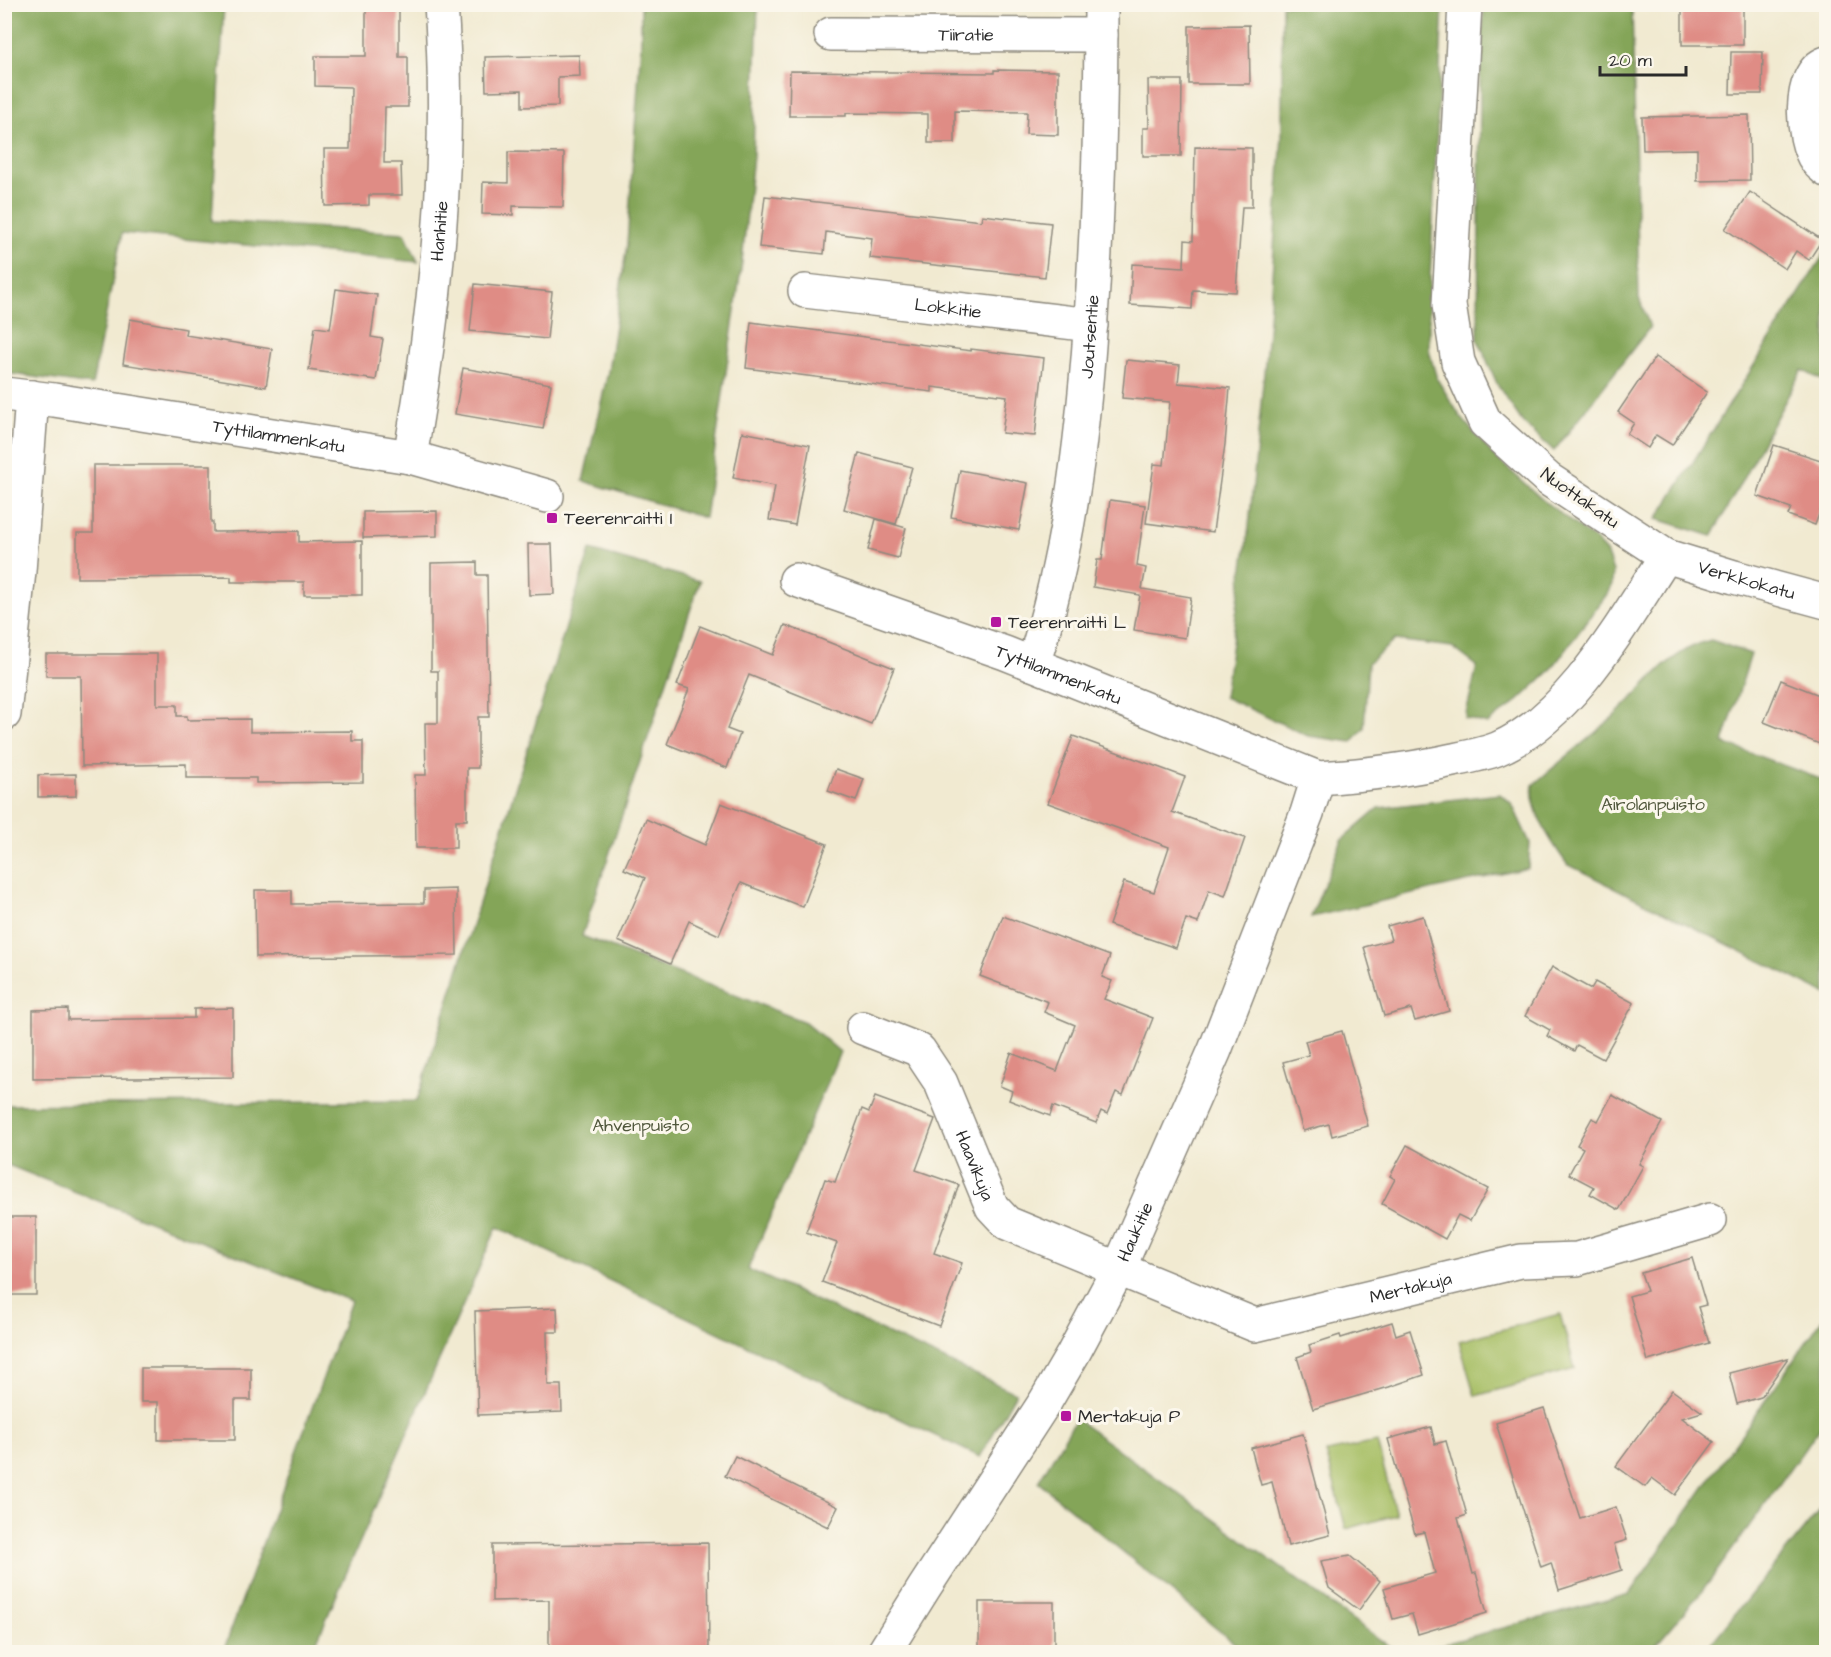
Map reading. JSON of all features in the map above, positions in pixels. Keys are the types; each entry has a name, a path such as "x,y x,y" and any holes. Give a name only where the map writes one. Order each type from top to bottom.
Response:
{"street":[{"name":"Hanhitie","path":"410,457 421,398 443,174 445,105 441,4"},
{"name":"Nuottakatu","path":"1465,4 1449,305 1458,362 1485,422 1548,479 1666,556"},
{"name":"Tiiratie","path":"831,34 1101,20"},
{"name":"Joutsentie","path":"1033,664 1041,640 1067,527 1085,401 1098,211 1101,20"},
{"path":"1827,63 1820,65 1808,83 1804,109 1806,134 1816,160 1827,170"},
{"name":"Lokkitie","path":"805,291 1090,325"},
{"name":"Tyttilammenkatu","path":"18,396 410,457 547,496"},
{"path":"4,714 19,571 18,396"},
{"name":"Verkkokatu","path":"1666,556 1827,602"},
{"path":"1318,778 1420,767 1497,749 1518,737 1556,708 1573,689 1609,643 1666,556"},
{"name":"Tyttilammenkatu","path":"796,579 1033,664 1318,778"},
{"name":"Haukitie","path":"884,1653 1045,1402 1119,1268 1215,1050 1303,824 1318,778"},
{"name":"Haavikuja","path":"863,1028 918,1050 941,1083 992,1207 1007,1223 1034,1236 1119,1268"},
{"name":"Mertakuja","path":"1119,1268 1255,1325 1521,1261 1577,1259 1710,1220"}],"green space":[{"path":"5,4 224,5 212,221 405,233 418,262 122,233 92,385 5,373"},
{"path":"641,5 758,5 753,156 742,262 705,518 583,481 608,372 627,244 641,42"},
{"path":"1282,5 1443,5 1429,300 1429,351 1437,379 1460,416 1492,454 1543,500 1596,541 1606,552 1613,571 1612,584 1607,594 1550,671 1518,701 1487,724 1465,718 1477,666 1452,647 1395,640 1368,663 1364,728 1352,742 1308,736 1224,697 1249,526 1268,332 1282,136"},
{"path":"1484,5 1632,5 1639,298 1650,327 1554,451 1523,423 1498,386 1478,340 1480,79"},
{"path":"1826,251 1826,373 1823,381 1802,370 1712,536 1657,519"},
{"name":"Ahvenpuisto","path":"590,550 700,581 582,936 805,1022 840,1052 748,1269 1016,1393 980,1457 497,1227 312,1652 223,1652 351,1301 5,1164 5,1105 417,1101"},
{"name":"Airolanpuisto","path":"1711,640 1751,654 1723,743 1826,781 1826,994 1567,864 1538,816 1533,785 1614,716 1670,661 1696,645"},
{"path":"1500,794 1512,804 1530,843 1528,868 1311,917 1342,840 1379,808"},
{"path":"1560,1314 1575,1369 1475,1396 1459,1341"},
{"path":"1826,1314 1826,1419 1707,1585 1650,1652 1414,1652 1629,1594"},
{"path":"1076,1419 1397,1652 1245,1652 1038,1482"},
{"path":"1377,1442 1396,1515 1346,1529 1326,1452"},
{"path":"1826,1497 1826,1652 1704,1652 1818,1512"}],"building":[{"path":"366,4 399,4 399,57 408,57 408,107 385,107 384,163 401,163 402,195 369,195 369,205 325,206 324,149 350,149 351,87 315,86 315,56 366,56"},
{"path":"1682,4 1743,4 1743,45 1682,45"},
{"path":"1249,25 1250,84 1189,84 1189,26"},
{"path":"1731,52 1763,52 1762,94 1730,94"},
{"path":"579,55 580,76 558,77 558,106 522,107 522,90 486,91 485,57"},
{"path":"994,70 1058,71 1058,135 1026,134 1027,112 955,111 955,143 928,143 928,114 846,113 846,116 789,116 790,71 994,73"},
{"path":"1148,80 1182,80 1181,156 1143,156 1143,128 1149,128"},
{"path":"1749,115 1750,180 1697,181 1697,149 1643,150 1642,117"},
{"path":"1195,147 1252,148 1252,207 1242,207 1236,292 1193,290 1192,309 1130,305 1132,264 1184,267 1185,240 1193,241"},
{"path":"508,152 564,153 563,207 513,206 513,215 482,214 483,182 508,183"},
{"path":"1750,192 1822,240 1809,260 1796,251 1785,269 1725,229"},
{"path":"765,196 981,221 982,215 1051,223 1045,277 870,258 872,238 826,232 824,254 759,247"},
{"path":"475,284 552,292 547,339 470,331"},
{"path":"336,289 377,295 371,337 383,339 376,380 309,370 315,327 330,329"},
{"path":"130,319 186,329 185,335 272,349 266,387 123,364"},
{"path":"751,322 971,351 971,349 1044,358 1035,436 1002,433 1007,396 932,387 932,392 746,368"},
{"path":"1655,357 1707,392 1672,445 1656,435 1648,448 1627,434 1634,423 1618,412"},
{"path":"1126,360 1180,365 1178,383 1230,388 1213,532 1146,523 1154,464 1164,465 1170,402 1122,398"},
{"path":"463,368 551,384 543,429 455,414"},
{"path":"742,432 810,445 795,525 769,520 775,486 733,478"},
{"path":"1774,445 1827,462 1827,492 1815,525 1788,515 1791,508 1757,496"},
{"path":"859,453 912,467 896,524 844,509"},
{"path":"93,465 211,465 213,532 299,531 299,542 362,541 362,595 304,595 304,582 231,582 231,577 77,578 77,533 93,533"},
{"path":"960,470 1028,483 1019,530 951,517"},
{"path":"1110,500 1145,505 1137,566 1146,568 1142,589 1191,597 1185,638 1134,630 1140,595 1093,587 1097,560 1102,560"},
{"path":"437,511 437,536 363,538 363,512"},
{"path":"876,519 906,528 898,558 868,550"},
{"path":"528,544 552,544 554,594 529,595"},
{"path":"477,562 477,575 487,575 489,717 478,717 478,768 467,768 467,820 456,820 456,848 416,848 415,775 426,775 425,723 438,723 438,671 431,671 431,563"},
{"path":"785,625 894,668 871,724 749,675 727,729 740,734 727,768 667,744 689,689 677,685 700,626 773,655"},
{"path":"46,654 157,654 157,705 177,705 177,716 187,716 187,720 250,719 250,732 352,731 352,741 363,741 363,782 256,783 256,778 186,778 186,764 82,766 81,676 46,676"},
{"path":"1781,680 1827,698 1827,747 1764,722"},
{"path":"1073,736 1185,777 1172,812 1245,838 1225,896 1209,890 1198,923 1186,919 1176,948 1109,925 1124,882 1154,892 1169,847 1048,803"},
{"path":"836,769 864,779 856,801 828,791"},
{"path":"76,774 76,796 38,797 38,775"},
{"path":"721,803 827,844 803,907 741,883 719,935 689,921 670,964 618,941 645,878 624,869 646,819 705,845"},
{"path":"456,889 457,955 256,957 255,890 292,890 292,904 424,903 424,890"},
{"path":"1003,916 1110,956 1102,977 1112,981 1104,999 1153,1018 1123,1095 1116,1092 1107,1114 1101,1111 1096,1123 1053,1106 1050,1116 1009,1100 1012,1091 1000,1086 1011,1053 1057,1071 1075,1025 1044,1012 1048,1002 980,976"},
{"path":"1423,916 1449,1011 1415,1021 1411,1009 1384,1016 1364,947 1391,940 1387,926"},
{"path":"1552,967 1591,989 1595,982 1634,1003 1603,1059 1577,1045 1574,1051 1547,1036 1550,1030 1525,1016"},
{"path":"233,1008 233,1077 33,1079 33,1010 68,1009 68,1020 194,1018 194,1009"},
{"path":"1342,1031 1368,1126 1332,1136 1329,1124 1303,1131 1283,1062 1309,1055 1305,1041"},
{"path":"1612,1095 1662,1122 1639,1164 1643,1166 1619,1210 1590,1194 1594,1187 1569,1174 1583,1148 1577,1145 1592,1118 1598,1121"},
{"path":"875,1097 935,1119 916,1170 959,1185 934,1253 962,1263 939,1326 822,1282 837,1243 806,1232 825,1179 835,1182 862,1109 869,1112"},
{"path":"1407,1145 1488,1189 1470,1221 1458,1215 1445,1239 1382,1204 1395,1179 1390,1176"},
{"path":"4,1217 36,1217 36,1295 4,1295"},
{"path":"1692,1258 1706,1305 1698,1307 1709,1343 1648,1361 1629,1296 1647,1291 1641,1273"},
{"path":"557,1308 558,1332 547,1332 548,1385 561,1385 562,1412 478,1415 475,1311"},
{"path":"1392,1322 1396,1335 1410,1330 1424,1375 1313,1409 1297,1357 1311,1352 1309,1345"},
{"path":"1788,1358 1761,1397 1737,1404 1729,1373"},
{"path":"141,1368 251,1368 251,1400 235,1400 235,1440 158,1440 158,1402 141,1402"},
{"path":"1672,1390 1702,1412 1682,1418 1714,1442 1675,1495 1652,1478 1645,1487 1616,1466"},
{"path":"1544,1408 1580,1518 1616,1507 1627,1540 1614,1544 1622,1570 1559,1590 1551,1563 1541,1567 1496,1423"},
{"path":"1431,1427 1435,1444 1446,1441 1467,1515 1458,1518 1473,1574 1476,1573 1487,1613 1418,1634 1412,1614 1393,1619 1384,1588 1435,1573 1424,1532 1415,1534 1388,1439"},
{"path":"1303,1434 1330,1535 1288,1546 1272,1482 1261,1485 1251,1448"},
{"path":"735,1456 838,1507 828,1527 725,1476"},
{"path":"708,1543 709,1653 549,1653 549,1600 492,1601 492,1545"},
{"path":"1350,1556 1380,1581 1359,1610 1329,1588 1321,1561"},
{"path":"979,1602 1054,1602 1054,1653 979,1653"}],"place":[{"name":"Teerenraitti I","path":"552,518"},
{"name":"Teerenraitti L","path":"996,622"},
{"name":"Mertakuja P","path":"1066,1416"}]}
